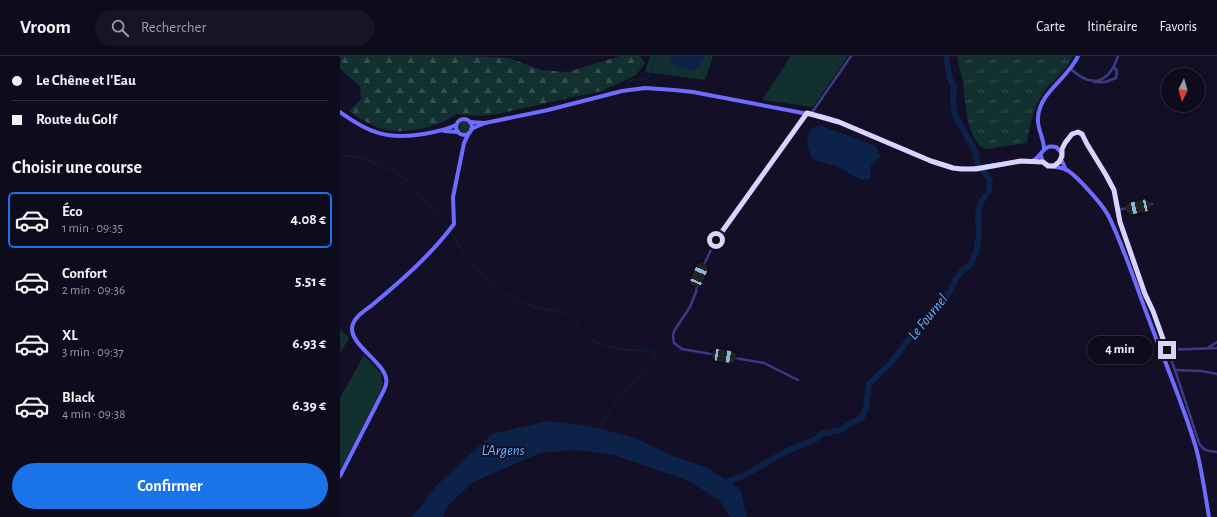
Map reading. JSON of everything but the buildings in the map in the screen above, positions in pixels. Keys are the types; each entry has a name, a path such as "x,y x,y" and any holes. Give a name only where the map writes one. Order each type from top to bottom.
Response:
{"main road":[{"path":"1031,162 1041,155 1044,149 1044,142 1038,123 1039,109 1046,96 1071,69 1078,56"},
{"path":"340,112 362,127 383,134 409,136 444,130 456,125 463,119 470,122 485,123 548,110 622,91 649,88 674,90 809,114 839,122 931,161 953,168 976,169 1014,162 1043,162"},
{"path":"340,476 384,390 387,381 383,371 355,338 352,330 354,322 360,315 411,271 452,226 454,221 453,197 464,143 470,131 470,122"},
{"path":"444,130 464,135 485,123"},
{"path":"456,125 456,128 464,143"},
{"path":"1044,142 1050,146 1056,147 1061,152 1061,160 1066,170 1103,207 1119,241 1191,434 1200,468 1209,517"},
{"path":"1044,149 1050,146"},
{"path":"1041,155 1043,162 1048,166 1054,166 1066,170"},
{"path":"1054,166 1061,160"}],"street":[{"path":"798,380 764,363 682,349 674,343 673,336 674,331 690,306 696,292 699,275 720,234 851,56"},
{"path":"1092,82 1106,76 1114,66 1118,56"},
{"path":"1071,69 1083,79 1092,82 1105,82 1116,78 1117,71 1114,66"},
{"path":"1056,147 1065,143 1075,133 1078,132 1082,134 1114,190 1117,210 1145,294 1175,370 1199,443 1202,448 1217,452"},
{"path":"1061,152 1065,143"},
{"path":"1117,210 1152,204"},
{"path":"1209,348 1217,342"},
{"path":"1167,350 1217,348"},
{"path":"1175,370 1201,371 1217,374"}],"green space":[{"path":"340,56 469,56 509,58 541,70 568,72 620,56 640,56 645,63 636,75 602,91 497,114 480,116 456,114 445,121 428,127 416,130 395,131 377,127 349,111 361,99 360,86 340,69"},
{"path":"650,56 713,56 705,80 645,72"},
{"path":"791,56 848,56 813,107 762,100"},
{"path":"957,56 1073,56 1064,71 1048,87 1040,98 1032,116 1027,143 986,149 975,139 968,121"},
{"path":"464,121 468,123 470,127 468,131 464,133 460,131 458,127 460,123"},
{"path":"340,329 349,338 340,354"},
{"path":"364,355 381,374 383,384 340,470 340,398"}],"water":[{"path":"670,56 706,56 698,67 691,70 676,67 672,64"},
{"path":"819,125 876,146 880,156 871,166 870,179 863,180 853,176 839,167 814,160 810,155 807,142 808,134 812,128"},
{"name":"L'Argens","path":"548,421 594,427 635,438 673,456 708,468 740,489 747,517 730,517 720,501 689,481 614,455 576,450 540,453 473,482 447,507 443,517 412,517 436,486 492,434"}],"waterway":[{"path":"628,89 631,79 641,80 648,78 656,56"},
{"name":"Le Fournel","path":"723,483 743,476 785,452 816,439 821,434 841,430 852,422 862,418 866,407 869,384 890,364 913,334 951,290 955,280 962,271 970,265 976,253 979,236 978,214 981,202 989,191 990,180 977,163 976,153 955,115 953,101 954,86 950,79 946,56"},
{"path":"340,156 352,156 364,159 395,171 410,183 448,229"},
{"path":"450,231 475,266 485,277 508,295 534,307 559,311 567,314 590,338 604,345 628,350 652,350 655,354 612,409 599,429"}],"route":[{"path":"716,240 807,113 839,122 931,161 961,169 976,169 1021,161 1043,162 1048,166 1054,166 1061,160 1061,152 1065,143 1072,134 1078,132 1082,134 1114,190 1120,222 1126,235 1145,294 1153,311 1167,350"}]}
